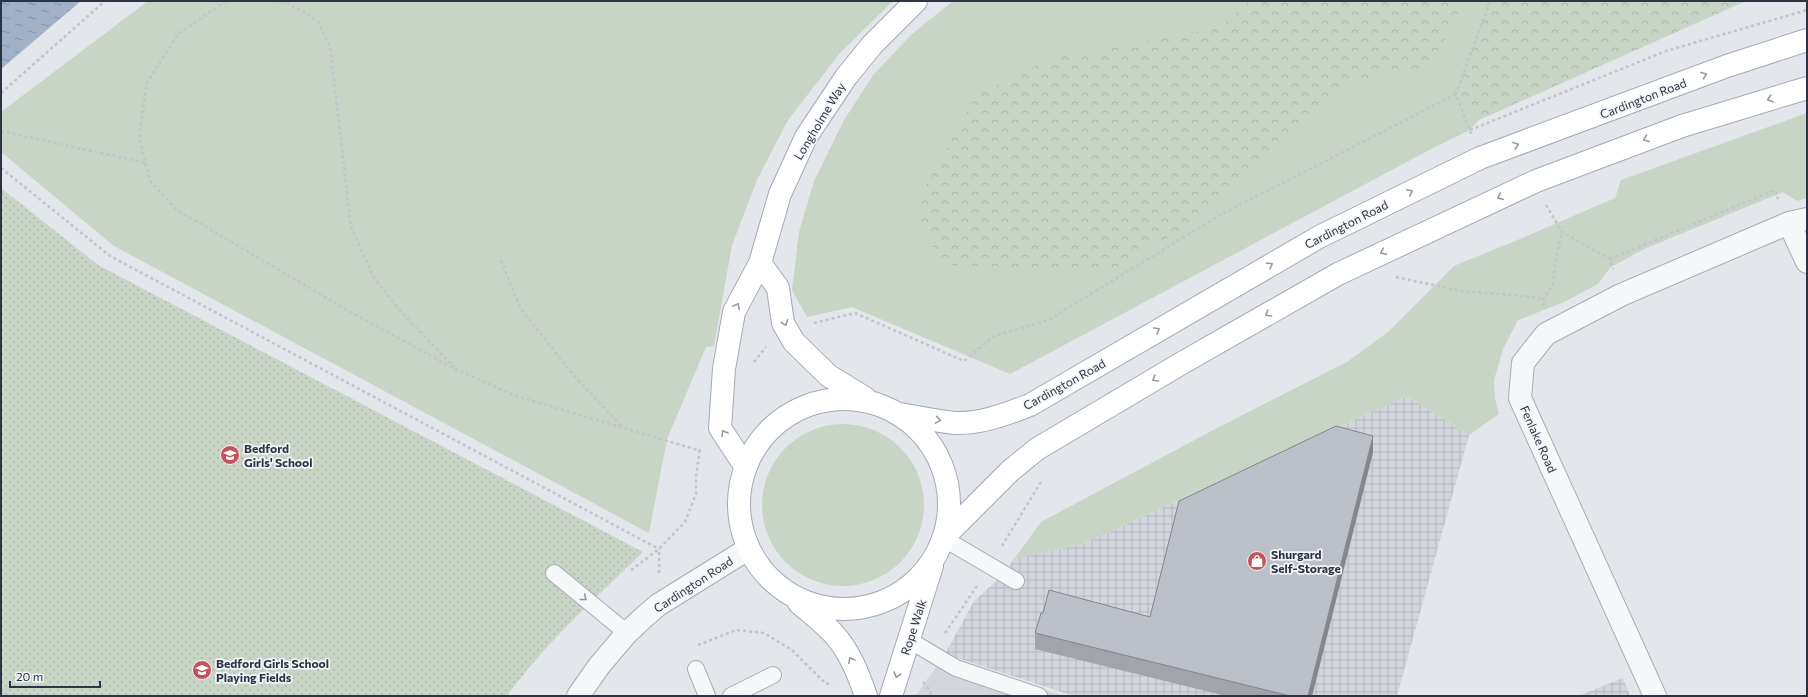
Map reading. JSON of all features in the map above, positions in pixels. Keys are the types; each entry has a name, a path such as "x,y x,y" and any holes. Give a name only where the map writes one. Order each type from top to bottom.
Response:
{"main road":[{"name":"Longholme Way","path":"745,466 720,428 724,375 734,312 760,263 780,194 806,136 846,77 867,50 916,1"},
{"name":"Cardington Road","path":"900,414 956,423 1000,416 1030,405 1319,236 1480,158 1728,66 1807,40"},
{"path":"792,596 822,607 854,608 886,600 914,583 939,548 1010,471 1038,449 1182,363 1338,274 1536,181 1682,126 1807,88"},
{"path":"760,263 778,288 783,323 794,342 829,376 873,402 900,414"},
{"path":"866,696 858,674 844,648 832,632 792,596 766,576 748,549 739,517 740,485 745,466 755,447 766,432 786,415 813,403 843,398 873,402"},
{"name":"Rope Walk","path":"891,696 939,548 949,511 948,487 939,458 924,435 900,414"}],"street":[{"path":"1798,221 1807,262"},
{"name":"Fenlake Road","path":"1653,695 1520,398 1523,363 1546,334 1621,295 1798,221"},
{"name":"Cardington Road","path":"578,696 598,666 627,633 658,605 748,549"}],"lane":[{"path":"939,548 990,565 1016,581"},
{"path":"554,573 627,633"},
{"path":"909,640 956,668 1039,696"},
{"path":"696,669 707,696"},
{"path":"731,696 773,675"}],"path":[{"path":"1,93 105,1"},
{"path":"226,1 178,34 146,83 139,137 150,181 177,210 347,310 455,369 516,396 700,450 745,466"},
{"path":"275,1 286,2 318,20 330,47 351,227 374,278 403,314 455,369"},
{"path":"1490,1 1456,94 1470,130 1666,52 1807,10"},
{"path":"724,375 742,375 776,335 808,324 854,313 964,361 994,336 1048,320 1222,214 1456,94"},
{"path":"1,131 146,163"},
{"path":"1,168 110,256 659,550"},
{"path":"1547,208 1562,232 1610,259 1775,190 1798,221"},
{"path":"1546,334 1543,299 1553,285 1555,262 1562,232"},
{"path":"501,260 520,308 576,378 622,427"},
{"path":"1400,273 1393,276 1461,291 1515,295 1543,299"},
{"path":"631,570 659,550 685,522 696,494 696,477 700,444"},
{"path":"932,696 918,675 990,565 1043,479"},
{"path":"692,649 702,642 736,630 764,633 792,650 826,684 837,681"}],"shaded area":[{"path":"1407,396 1469,435 1397,696 1074,696 945,654 974,601 1002,576 1014,559 1083,544"},
{"path":"942,659 1064,696 915,696"},
{"path":"1623,678 1630,696 1578,696"}],"green space":[{"path":"148,1 893,1 840,53 788,120 757,180 732,245 714,346 706,347 667,439 649,533 114,246 1,152 1,112"},
{"path":"953,1 1511,1 1474,101 1479,120 1470,130 1433,148 1010,374 852,307 807,317 792,290 799,232 814,181 844,120 874,74 911,35"},
{"path":"1249,1 1464,1 1431,67 1355,80 1212,211 1114,270 941,265 915,204 977,95 1049,59 1220,27"},
{"path":"1489,1 1746,1 1479,120 1456,94"},
{"path":"1807,113 1807,198 1797,201 1783,192 1644,249 1611,267 1598,284 1562,303 1518,320 1503,349 1494,380 1495,399 1499,414 1469,435 1407,396 1083,544 1014,559 1041,522 1219,427 1347,362 1388,332 1454,266 1615,198 1621,180"},
{"name":"Bedford Girls' School","path":"1,188 98,265 643,552 538,657 507,696 1,696"},
{"path":"835,424 851,424 867,427 881,433 901,447 911,460 921,481 924,505 921,529 911,550 901,563 888,573 867,583 851,586 835,586 819,583 805,577 791,568 780,557 771,543 765,529 762,513 762,497 765,481 771,467 780,453 791,442 805,433 819,427"}],"water":[{"path":"1,1 81,1 1,69"}],"building":[{"name":"Shurgard Self-Storage","path":"1336,426 1373,436 1308,696 1290,696 1035,633 1041,613 1043,613 1049,590 1150,617 1179,501"}],"place":[{"name":"Bedford Girls' School","path":"230,455"},
{"name":"Shurgard Self-Storage","path":"1257,561"},
{"name":"Bedford Girls School Playing Fields","path":"202,670"}]}
